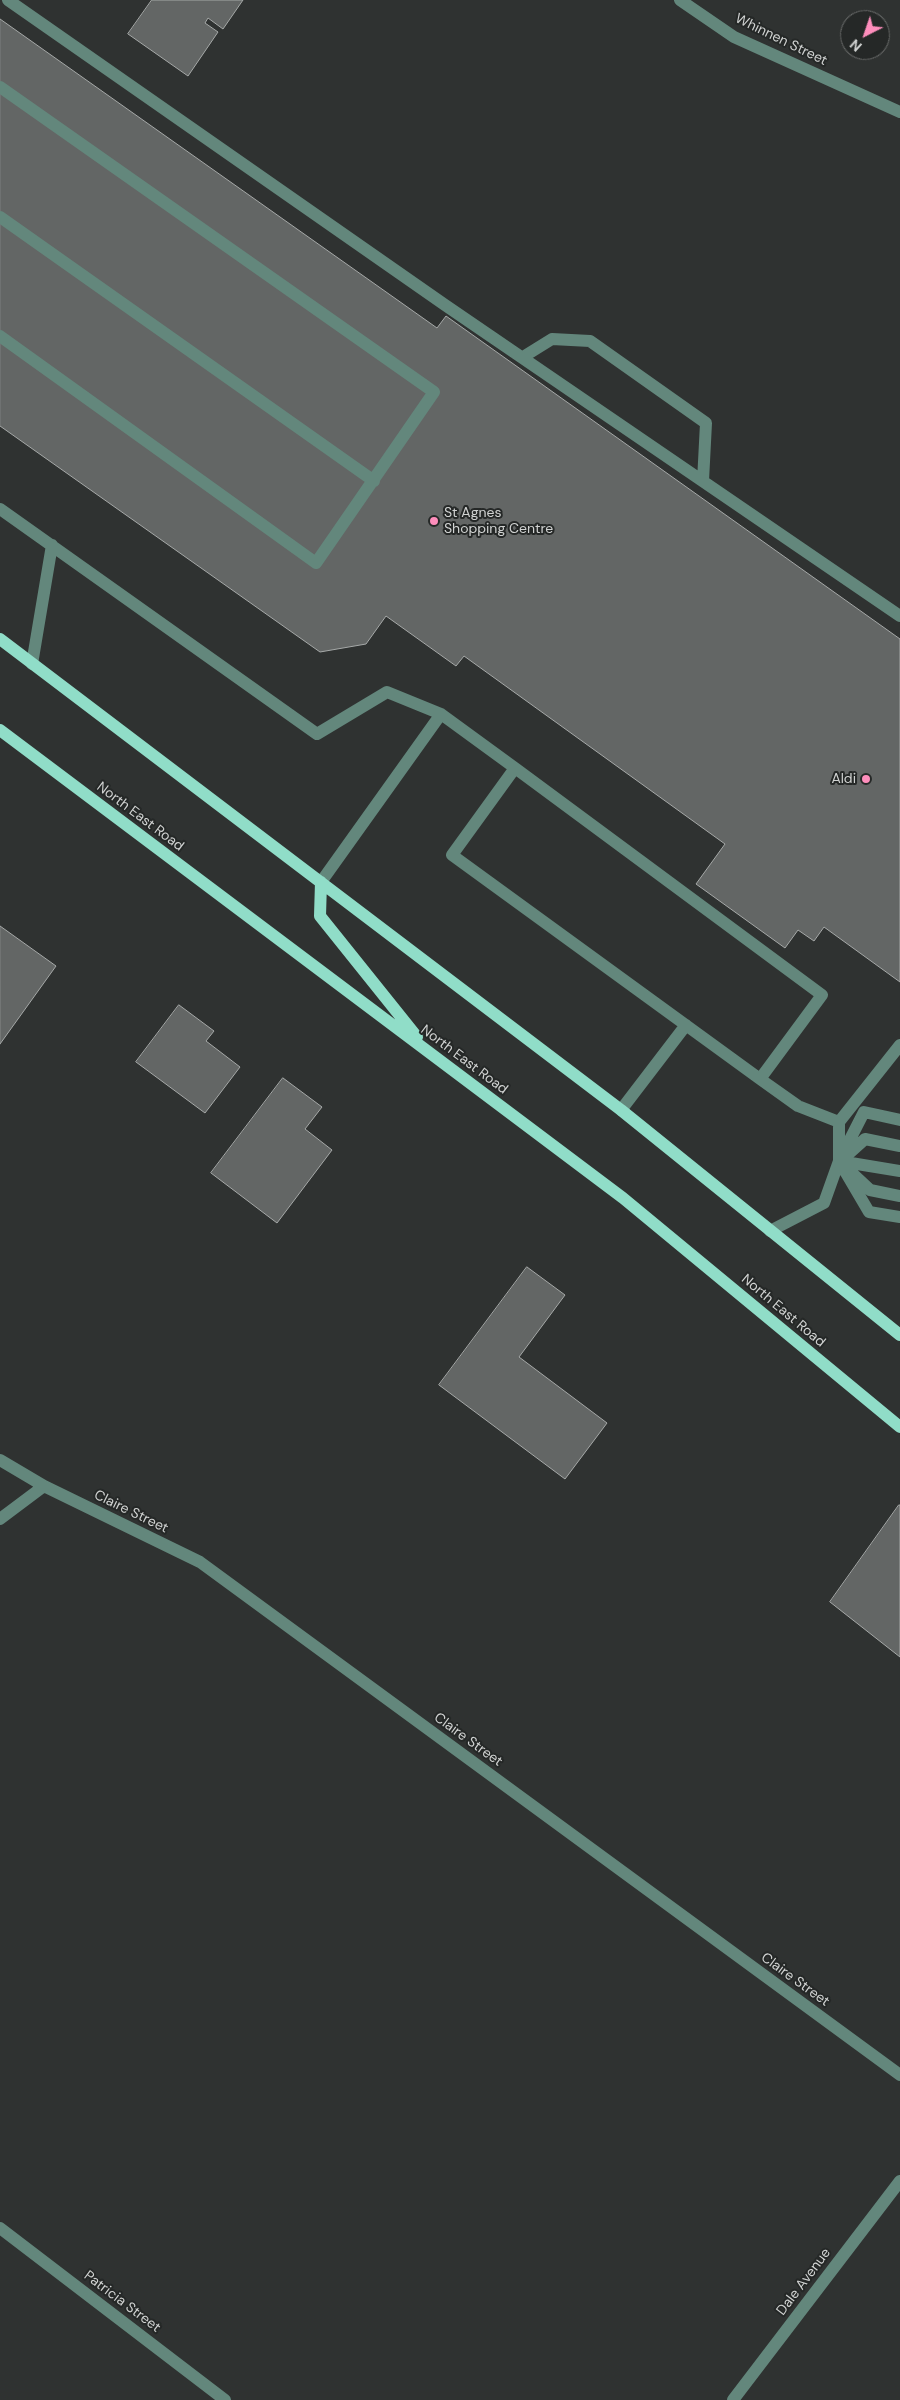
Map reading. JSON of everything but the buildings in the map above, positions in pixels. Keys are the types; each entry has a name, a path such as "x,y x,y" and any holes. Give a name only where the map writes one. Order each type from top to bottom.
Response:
{"main road":[{"path":"0,639 621,1110 900,1335"},
{"name":"North East Road","path":"0,730 623,1198 900,1427"},
{"path":"322,882 320,916 430,1052"}],"street":[{"path":"8,0 522,357 900,616"},
{"name":"Whinnen Street","path":"680,0 734,37 900,112"},
{"path":"0,87 434,392 316,563 0,336"},
{"path":"0,217 374,481"},
{"path":"522,357 552,339 590,341 706,423 703,481"},
{"path":"0,509 318,734 387,692 441,714 822,995 760,1079"},
{"path":"32,664 52,545"},
{"path":"322,882 441,714"},
{"path":"515,768 452,855 798,1106 839,1122"},
{"path":"621,1110 686,1025"},
{"path":"900,1045 839,1122 839,1162 869,1212 900,1217"},
{"path":"770,1231 824,1203 839,1162 864,1112 900,1120"},
{"path":"839,1162 865,1139 900,1146"},
{"path":"839,1162 900,1171"},
{"path":"839,1162 870,1190 900,1196"},
{"name":"Claire Street","path":"0,1460 44,1486 200,1562 900,2075"},
{"path":"0,1519 44,1486"},
{"name":"Dale Avenue","path":"733,2400 900,2181"},
{"name":"Patricia Street","path":"0,2228 225,2400"}],"place":[{"name":"St Agnes Shopping Centre","path":"434,521"},
{"name":"Aldi","path":"866,779"}]}
